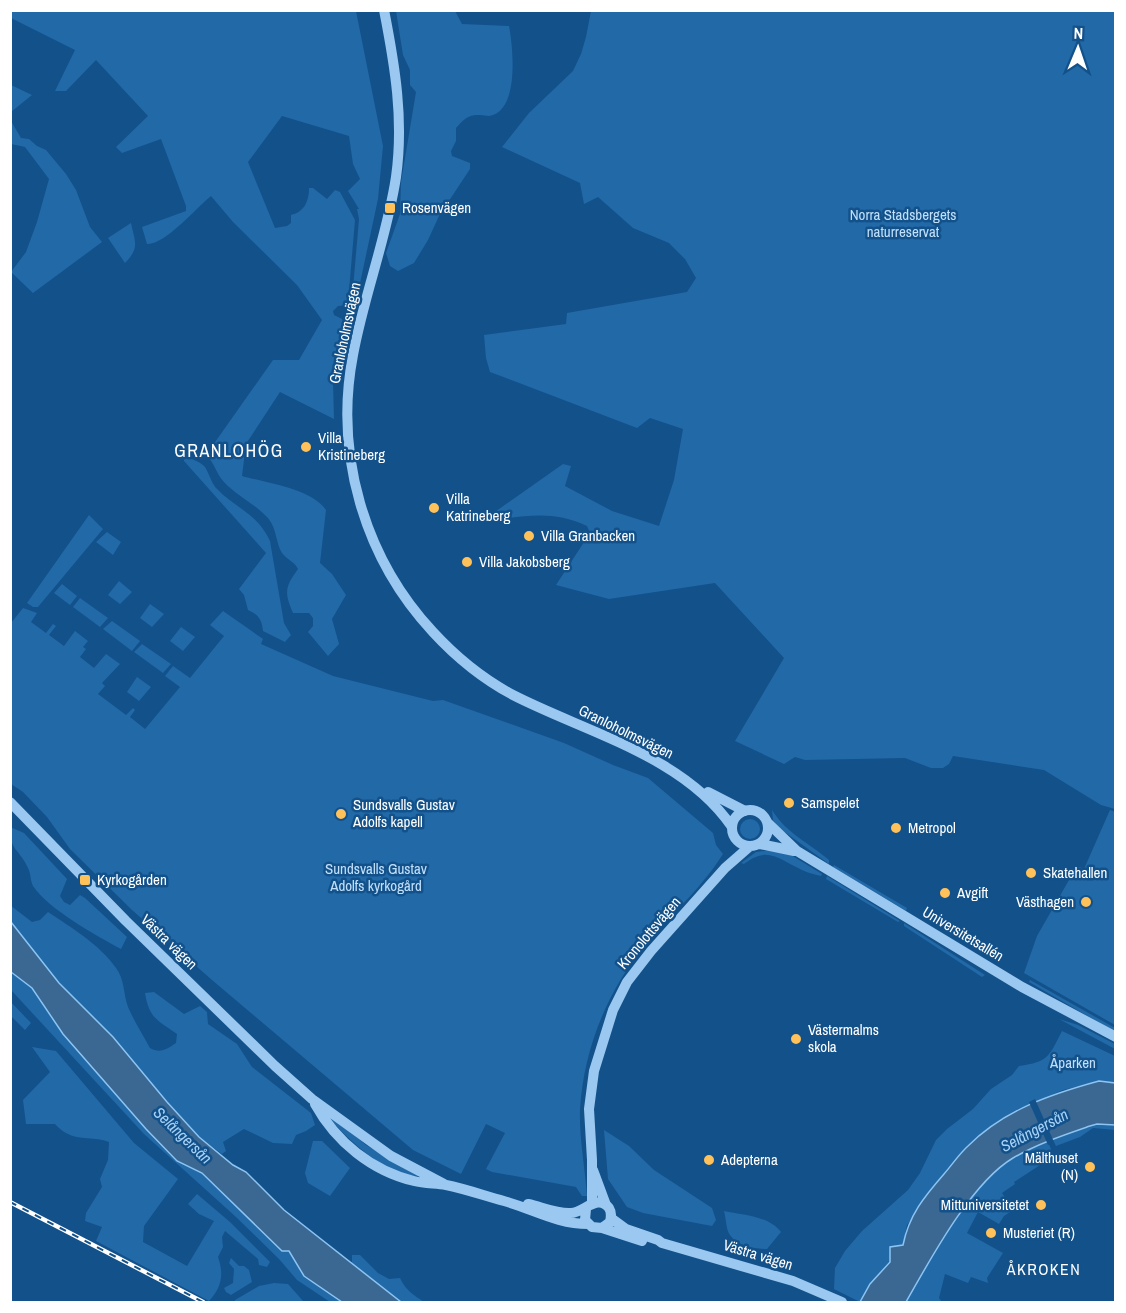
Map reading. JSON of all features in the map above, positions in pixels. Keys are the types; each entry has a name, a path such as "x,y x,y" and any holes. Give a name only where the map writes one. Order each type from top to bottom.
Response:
{"street":[{"name":"Granloholmsvägen","path":"384,10 397,76 400,118 398,158 392,200 353,352 347,400 352,472 372,537 383,562 403,596 422,621 457,657 511,694 668,768 721,810 732,826"},
{"name":"Granloholmsvägen","path":"689,783 745,811"},
{"name":"Västra vägen","path":"10,802 126,921 312,1099 391,1156 444,1184 551,1218 588,1224"},
{"path":"745,811 758,812 768,823 768,834 754,845 736,840 732,826 734,819 745,811"},
{"name":"Universitetsallén","path":"768,823 797,851 1022,987 1116,1038"},
{"name":"Kronolottsvägen","path":"725,868 736,840"},
{"name":"Universitetsallén","path":"754,845 797,851"},
{"name":"Kronolottsvägen","path":"589,1206 592,1167 588,1109 594,1068 613,1010 627,982 651,951 725,868 754,845"},
{"name":"Västra vägen","path":"312,1099 320,1113 346,1145 366,1160 398,1177 425,1184 444,1184"},
{"name":"Kronolottsvägen","path":"592,1167 606,1205"},
{"path":"598,1202 606,1205 611,1212 608,1224 603,1228 594,1228 588,1224 585,1215 589,1206 598,1202"},
{"name":"Västra vägen","path":"516,1205 522,1203 574,1214 589,1206"},
{"name":"Västra vägen","path":"611,1218 626,1229 662,1243 793,1281 842,1302"},
{"name":"Västra vägen","path":"603,1228 656,1245 662,1243"}],"green space":[{"path":"10,11 356,11 383,146 378,199 359,288 355,295 353,288 359,219 357,209 359,209 348,191 360,179 353,164 349,136 282,116 248,162 275,228 291,223 291,215 300,211 305,205 309,188 313,188 327,199 335,190 340,192 355,220 349,291 346,294 349,305 338,306 333,311 334,315 342,319 344,324 340,332 343,344 333,382 334,419 280,392 246,444 242,476 299,491 310,496 326,510 320,563 332,574 346,595 332,619 339,644 328,656 308,632 313,626 313,618 309,613 293,613 287,590 298,569 282,553 271,522 224,482 206,455 273,360 299,360 322,320 297,285 233,222 211,196 162,239 147,244 142,227 186,211 161,139 122,153 116,147 148,116 96,60 66,91 55,91 75,50 11,18"},
{"path":"396,11 455,11 462,24 509,26 513,62 510,91 506,103 499,112 489,116 469,117 456,128 456,141 451,151 452,156 470,163 470,169 439,216 414,263 398,271 390,266 386,253 400,214 401,182 416,92 410,85 410,70 403,55"},
{"name":"Norra Stadsbergets naturreservat","path":"591,11 1115,11 1115,809 1101,805 1044,770 953,756 949,764 943,768 931,768 905,758 805,760 795,757 784,764 735,741 784,658 715,583 609,599 556,585 590,533 587,526 553,516 495,520 492,514 563,464 571,466 565,486 612,511 659,526 674,480 683,429 650,418 637,428 490,372 486,358 484,335 566,324 567,313 687,292 696,278 685,259 669,243 633,228 598,197 584,204 580,183 502,147 529,113 573,71 581,54"},
{"path":"10,85 32,95 11,112"},
{"path":"11,121 21,138 29,139 46,150 66,174 76,190 90,227 102,242 33,293 11,272 26,252 49,179 25,147 11,144"},
{"path":"131,223 135,249 125,263 108,238"},
{"path":"184,456 203,465 216,488 252,517 270,541 284,623 291,635 285,642 263,631 259,618 248,610 244,595 239,589 266,553 184,461"},
{"path":"89,515 103,529 38,607 33,607 27,603"},
{"path":"107,532 121,542 113,555 96,542"},
{"path":"119,581 132,592 120,604 108,595"},
{"path":"62,584 77,596 70,605 54,593"},
{"path":"80,598 108,618 100,627 73,607"},
{"path":"150,604 164,614 152,627 140,618"},
{"name":"Sundsvalls Gustav Adolfs kyrkogård","path":"23,608 37,613 31,622 46,633 53,624 56,626 49,635 64,646 75,631 88,641 80,657 94,668 106,654 120,664 102,683 105,686 98,694 126,715 133,708 135,710 130,717 145,729 180,687 165,676 173,666 190,678 224,636 210,625 223,611 263,639 261,644 333,676 433,701 443,700 564,743 648,778 713,833 716,845 723,854 712,871 631,963 609,1001 592,1043 582,1086 580,1109 587,1196 582,1196 576,1187 486,1169 505,1133 486,1124 461,1174 413,1150 132,910 70,849 47,817 23,792 11,784 11,623"},
{"path":"112,621 140,641 132,651 103,629"},
{"path":"181,627 195,637 183,651 170,641"},
{"path":"142,644 171,664 163,673 134,652"},
{"path":"137,677 151,687 139,701 127,692"},
{"path":"772,810 791,832 829,860 829,864 779,828 773,820"},
{"name":"Västhagen","path":"1110,810 1116,812 1115,1025 1024,973 1037,936 1077,866 1084,869"},
{"path":"750,819 757,822 760,829 757,836 750,839 743,836 740,829 743,822"},
{"path":"10,827 24,833 67,879 60,896 64,902 70,905 80,895 127,937 121,949 74,921 40,895 31,882 25,862 13,846"},
{"path":"772,850 791,855 822,874 821,876 767,855 752,858 744,864 741,863 756,852"},
{"path":"834,865 907,908 906,911 833,867"},
{"path":"827,876 900,921 898,922 826,879"},
{"path":"10,905 32,922 40,920 48,912 102,951 119,973 128,1007 150,1048 157,1051 166,1049 176,1043 177,1034 155,1018 149,1008 145,993 154,992 184,1014 200,1006 207,1012 208,1024 237,1044 252,1067 311,1113 315,1125 296,1135 292,1144 273,1143 244,1129 223,1142 226,1151 222,1154 199,1137 113,1037 59,983 11,922"},
{"path":"904,923 985,975 982,977 904,926"},
{"path":"10,972 32,988 63,1034 177,1161 202,1173 282,1251 289,1251 304,1276 342,1302 330,1302 297,1280 236,1217 144,1134 11,990"},
{"path":"1030,980 1115,1028 1115,1032 1029,982"},
{"path":"10,1001 31,1023 25,1030 11,1016"},
{"path":"1059,1019 1078,1025 1115,1044 1115,1049"},
{"name":"Åparken","path":"1062,1031 1115,1056 1115,1083 1099,1081 1063,1090 1016,1110 992,1125 967,1147 907,1225 903,1245 870,1284 860,1302 834,1289 835,1268 845,1251 862,1231 908,1190 920,1173 936,1140 973,1109 991,1089 1012,1075 1019,1066 1037,1062 1047,1056"},
{"path":"32,1047 56,1051 134,1143 178,1179 144,1226 143,1242 187,1266 214,1221 199,1214 188,1204 197,1194 230,1222 270,1262 267,1267 259,1265 258,1259 225,1231 222,1237 223,1247 218,1257 221,1280 217,1291 209,1301 96,1241 102,1227 85,1221 86,1213 102,1187 100,1179 108,1160 109,1142 71,1135 55,1124 26,1124 23,1100 50,1072"},
{"path":"329,1114 366,1145 419,1176 406,1175 381,1164 336,1125 327,1116"},
{"path":"1097,1124 1115,1125 1115,1130 1093,1128 1080,1137 1056,1146 1053,1140"},
{"path":"604,1130 629,1146 654,1170 712,1208 716,1220 712,1226 643,1213 627,1207 608,1179"},
{"path":"313,1141 322,1141 350,1168 330,1196 308,1183 305,1173"},
{"path":"1048,1142 1054,1156 1014,1182 1015,1184 1002,1193 1013,1210 1004,1216 999,1224 978,1212 967,1233 1003,1253 987,1278 988,1283 971,1277 968,1283 945,1274 939,1298 942,1302 906,1302 951,1225 978,1190 1010,1160"},
{"path":"724,1211 763,1219 781,1232 767,1249 747,1246 737,1242 730,1235"},
{"path":"352,1255 360,1255 378,1273 389,1279 400,1278 414,1295 424,1302 401,1302 352,1264"},
{"path":"231,1258 239,1266 244,1266 249,1270 252,1282 231,1295 224,1288 233,1283 234,1269 229,1263"},
{"path":"274,1283 288,1284 304,1302 235,1302 259,1286"}],"water":[{"name":"Selångersån","path":"11,922 59,983 113,1037 199,1137 233,1165 246,1172 284,1210 401,1302 342,1302 304,1276 289,1251 282,1251 202,1173 177,1161 63,1034 32,988 11,972"},
{"name":"Selångersån","path":"1099,1081 1115,1083 1115,1125 1090,1126 1041,1144 1013,1158 997,1170 967,1203 939,1245 906,1302 860,1302 870,1284 890,1262 890,1247 903,1245 909,1224 918,1207 959,1156 982,1133 1029,1105"}],"pier":[{"path":"1035,1099 1054,1142 1048,1145 1029,1102"}],"railway":[{"path":"10,1202 203,1302"}],"place":[{"name":"Rosenvägen","path":"390,208"},
{"name":"Villa Kristineberg","path":"306,447"},
{"name":"Villa Katrineberg","path":"434,508"},
{"name":"Villa Granbacken","path":"529,536"},
{"name":"Villa Jakobsberg","path":"467,562"},
{"name":"Samspelet","path":"789,803"},
{"name":"Sundsvalls Gustav Adolfs kapell","path":"341,814"},
{"name":"Metropol","path":"896,828"},
{"name":"Skatehallen","path":"1031,873"},
{"name":"Kyrkogården","path":"85,880"},
{"name":"Avgift","path":"945,893"},
{"name":"Västhagen","path":"1086,902"},
{"name":"Västermalms skola","path":"796,1039"},
{"name":"Adepterna","path":"709,1160"},
{"name":"Mälthuset (N)","path":"1090,1167"},
{"name":"Mittuniversitetet","path":"1041,1205"},
{"name":"Musteriet (R)","path":"991,1233"}],"district":[{"name":"GRANLOHÖG","path":"229,451"},
{"name":"ÅKROKEN","path":"1044,1269"}]}
